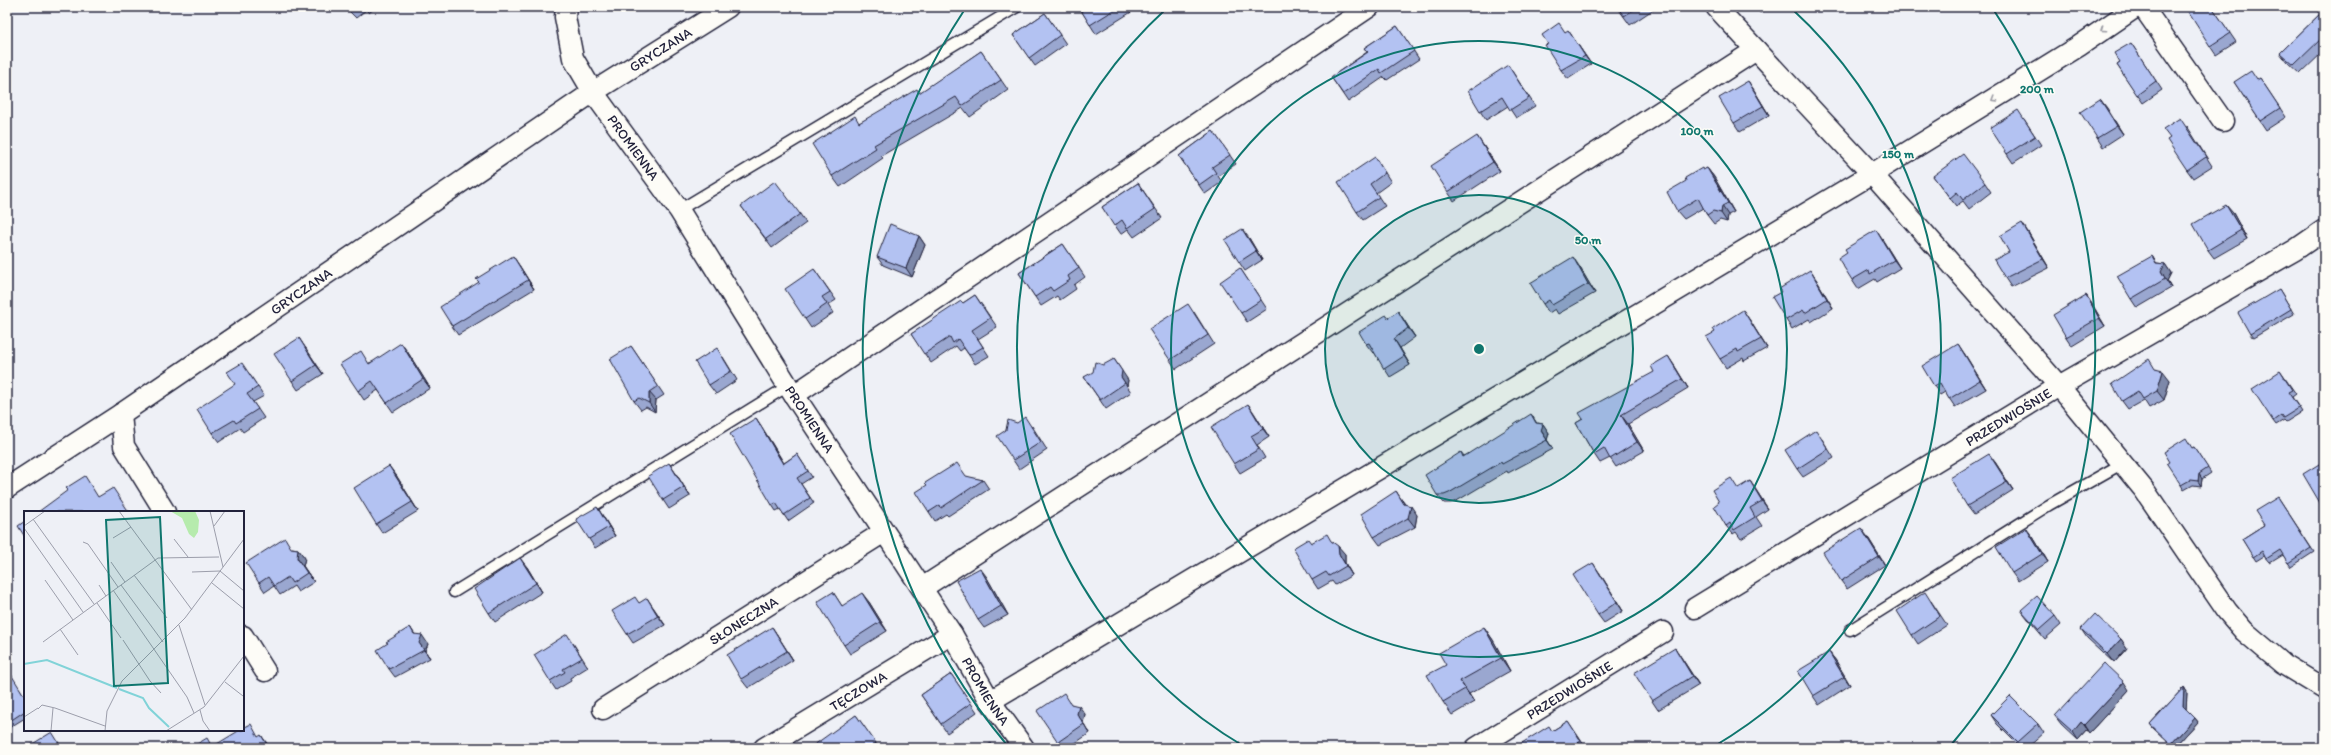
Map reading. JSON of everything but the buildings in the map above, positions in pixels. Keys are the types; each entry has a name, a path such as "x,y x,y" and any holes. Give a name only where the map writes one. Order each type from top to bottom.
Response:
{"street":[{"path":"566,7 565,17 573,58 593,92"},
{"name":"GRYCZANA","path":"7,488 121,414 593,92 728,7"},
{"path":"791,390 1369,7"},
{"path":"1716,7 1872,174 2059,386 2145,491 2228,611 2244,631 2283,664 2324,689"},
{"path":"990,701 1872,174 2079,46 2136,7"},
{"path":"2144,7 2223,122"},
{"path":"922,588 1756,50"},
{"name":"PROMIENNA","path":"593,92 679,210 791,390 952,634 990,701 1024,748"},
{"name":"PRZEDWIOŚNIE","path":"1695,608 2059,386 2294,250 2324,230"},
{"path":"121,414 124,446 164,511"},
{"name":"SŁONECZNA","path":"603,709 884,532"},
{"name":"PRZEDWIOŚNIE","path":"1476,748 1663,632"},
{"name":"TĘCZOWA","path":"764,748 952,634"},
{"path":"244,638 265,671"}],"lane":[{"path":"679,210 1017,7"},
{"path":"454,592 791,390"},
{"path":"1850,630 2049,505 2123,463"}]}
